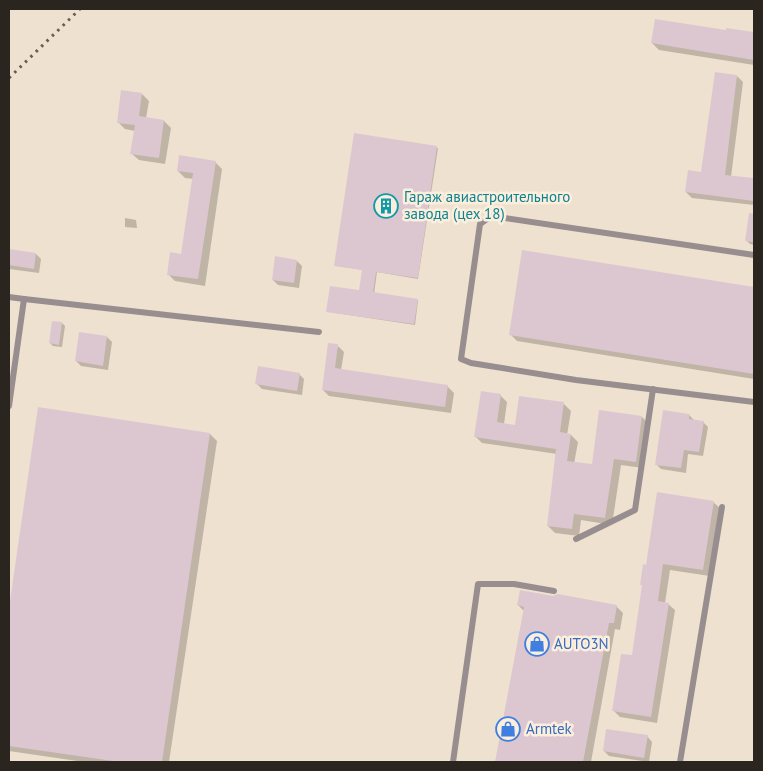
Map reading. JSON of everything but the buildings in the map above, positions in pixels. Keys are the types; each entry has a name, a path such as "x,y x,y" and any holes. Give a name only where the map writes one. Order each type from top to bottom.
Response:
{"lane":[{"path":"754,255 491,216 480,224 461,359 470,363 549,376 754,402"},
{"path":"9,297 318,332"},
{"path":"9,406 24,300"},
{"path":"576,539 635,510 653,389"},
{"path":"680,762 722,507"},
{"path":"453,762 478,584 514,584 554,590"}],"railway":[{"path":"9,78 80,9"}],"place":[{"name":"Гараж авиастроительного завода (цех 18)","path":"386,206"},
{"name":"AUTO3N","path":"537,644"},
{"name":"Armtek","path":"508,729"}]}
